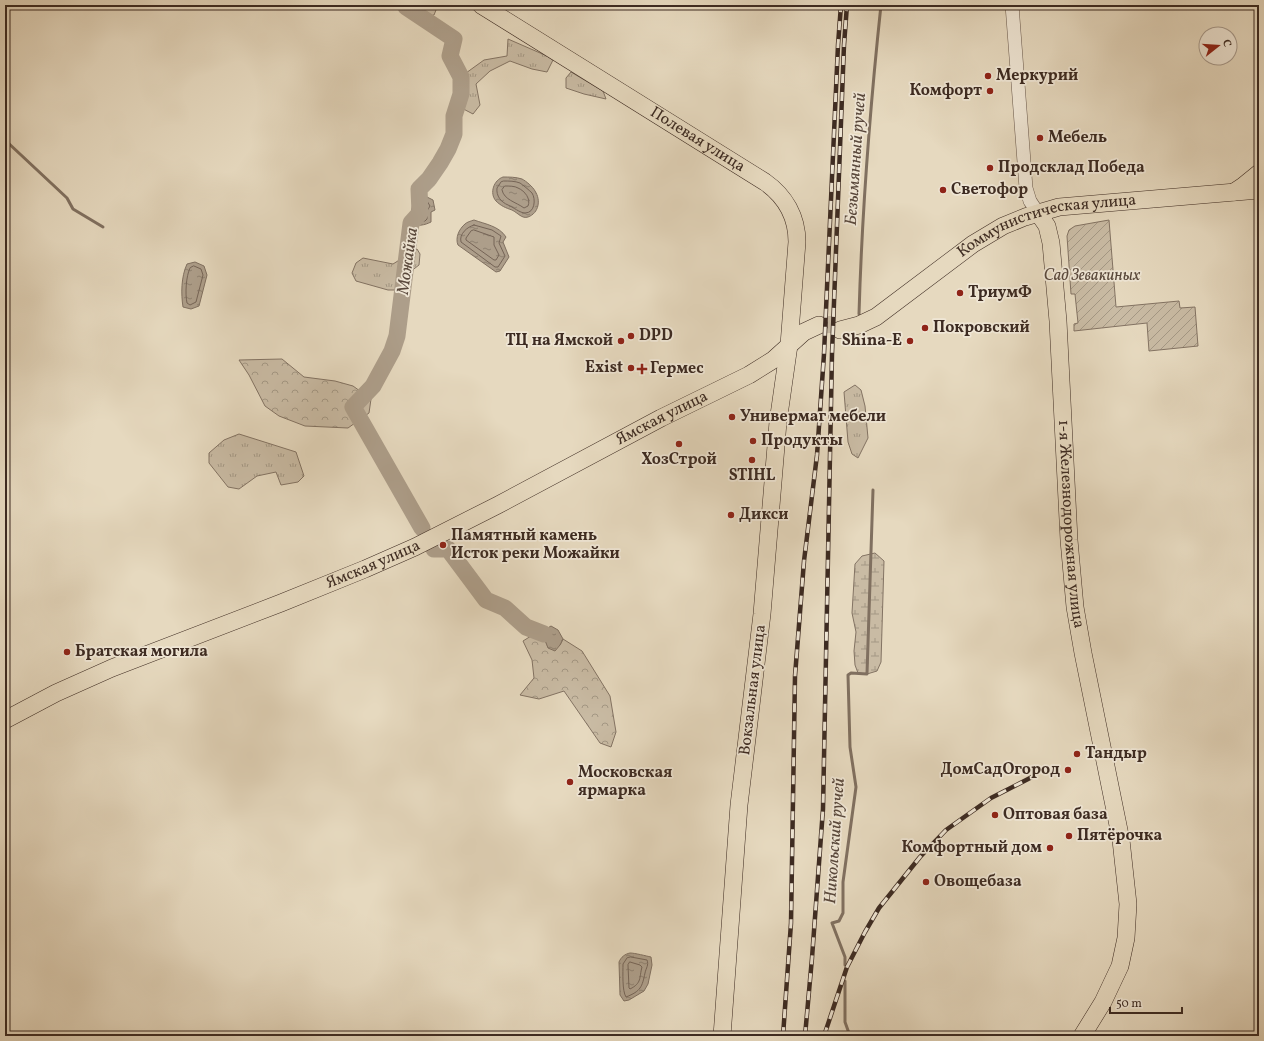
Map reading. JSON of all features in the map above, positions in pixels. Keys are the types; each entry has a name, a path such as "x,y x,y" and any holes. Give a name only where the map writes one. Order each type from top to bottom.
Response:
{"main road":[{"name":"Полевая улица","path":"481,5 774,188 786,203 794,220 796,230 789,346"},
{"path":"1234,192 1244,186 1259,173"},
{"name":"Коммунистическая улица","path":"840,327 858,325 878,315 960,254 1010,222 1059,207 1259,190"},
{"name":"1-я Железнодорожная улица","path":"1038,213 1047,226 1052,243 1058,318 1069,540 1075,607 1121,840 1128,904 1126,938 1120,966 1108,994 1082,1036"},
{"path":"784,378 800,349 817,331 809,321 800,315 793,299"},
{"name":"Ямская улица","path":"5,720 112,668 281,603 365,569 409,549 498,505 661,418 749,375 773,360 789,346 817,331"},
{"name":"Вокзальная улица","path":"722,1036 739,805 762,614 778,417 789,346"},
{"path":"749,375 766,374 773,379 777,388 778,417"}],"street":[{"name":"1-я Железнодорожная улица","path":"1012,5 1026,188 1030,201 1038,213"}],"green space":[{"path":"414,5 438,5 434,15 426,17"},
{"path":"508,39 553,60 547,72 532,69 510,61 490,71 476,84 480,105 473,114 452,103 466,73 484,60 507,56"},
{"path":"571,72 603,91 606,99 566,88 566,78"},
{"name":"Сад Зевакиных","path":"1109,220 1116,307 1179,301 1180,308 1195,307 1198,346 1149,351 1147,323 1074,331 1074,324 1078,323 1075,294 1071,294 1067,236 1069,230 1075,226"},
{"path":"417,249 420,254 419,265 410,272 400,290 388,290 356,281 352,273 356,263 363,258 393,264"},
{"path":"282,359 304,377 335,381 353,386 371,399 369,413 348,428 305,426 279,416 265,406 249,375 239,360"},
{"path":"855,385 861,390 865,406 868,438 858,458 852,454 848,442 844,392"},
{"path":"239,434 296,452 304,476 298,482 281,485 276,472 257,476 239,489 228,487 209,463 209,453 224,440"},
{"path":"875,553 884,561 881,662 877,671 867,674 858,673 855,665 854,651 856,632 852,613 855,564 862,556"},
{"path":"531,636 544,638 548,647 560,645 563,639 582,651 610,696 616,732 611,747 600,743 564,691 539,699 520,695 534,678 532,660 523,641"}],"water":[{"path":"503,177 515,177 522,179 534,189 538,198 538,206 535,213 528,217 522,216 502,206 496,201 493,194 494,187 497,181"},
{"path":"423,195 433,200 435,210 431,212 431,222 424,225 416,225 411,223 412,206 419,196"},
{"path":"474,220 500,230 506,237 503,242 509,257 500,271 496,272 458,245 457,237 461,228 466,223"},
{"path":"195,262 204,266 207,275 199,306 191,309 183,307 182,286 187,264"},
{"path":"551,626 558,630 563,639 555,651 548,648 544,638 545,630"},
{"path":"630,953 651,957 652,965 648,984 644,991 629,1000 624,1001 620,995 619,962 623,956"}],"waterway":[{"name":"Можайка","path":"407,5 406,7 454,39 450,56 461,77 461,94 454,116 454,134 448,149 429,179 419,189 420,213 411,223 397,336 392,351 373,386 353,407 422,528"},
{"name":"Безымянный ручей","path":"859,314 867,160 881,5"},
{"path":"5,140 67,198 73,209 103,227"},
{"name":"Никольский ручей","path":"845,965 845,957 832,923 839,921 843,913 843,882 856,787 850,747 848,675 851,673 867,674 873,490"},
{"name":"Можайка","path":"433,546 434,549 448,549 486,600 505,608 526,627 544,634"},
{"name":"Никольский ручей","path":"845,981 845,1022 850,1036"}],"tunnel":[{"path":"819,325 840,324"}],"railway":[{"path":"783,1036 791,923 795,676 804,561 817,455 824,354 841,5"},
{"path":"805,1036 823,809 832,354 844,45 847,5"},
{"path":"824,1036 847,967 879,908 920,857 946,830 991,798 1032,777"}],"place":[{"name":"Меркурий","path":"988,76"},
{"name":"Комфорт","path":"990,91"},
{"name":"Мебель","path":"1040,138"},
{"name":"Продсклад Победа","path":"990,168"},
{"name":"Светофор","path":"943,190"},
{"name":"ТриумФ","path":"960,293"},
{"name":"Покровский","path":"925,328"},
{"name":"DPD","path":"631,336"},
{"name":"ТЦ на Ямской","path":"621,341"},
{"name":"Shina-E","path":"910,341"},
{"name":"Exist","path":"631,368"},
{"name":"Гермес","path":"642,369"},
{"name":"Универмаг мебели","path":"732,417"},
{"name":"Продукты","path":"753,441"},
{"name":"ХозСтрой","path":"679,444"},
{"name":"STIHL","path":"752,460"},
{"name":"Дикси","path":"731,515"},
{"name":"Памятный камень Исток реки Можайки","path":"443,545"},
{"name":"Братская могила","path":"67,652"},
{"name":"Тандыр","path":"1077,754"},
{"name":"ДомСадОгород","path":"1068,770"},
{"name":"Московская ярмарка","path":"570,782"},
{"name":"Оптовая база","path":"995,815"},
{"name":"Пятёрочка","path":"1069,836"},
{"name":"Комфортный дом","path":"1050,848"},
{"name":"Овощебаза","path":"926,882"}]}
